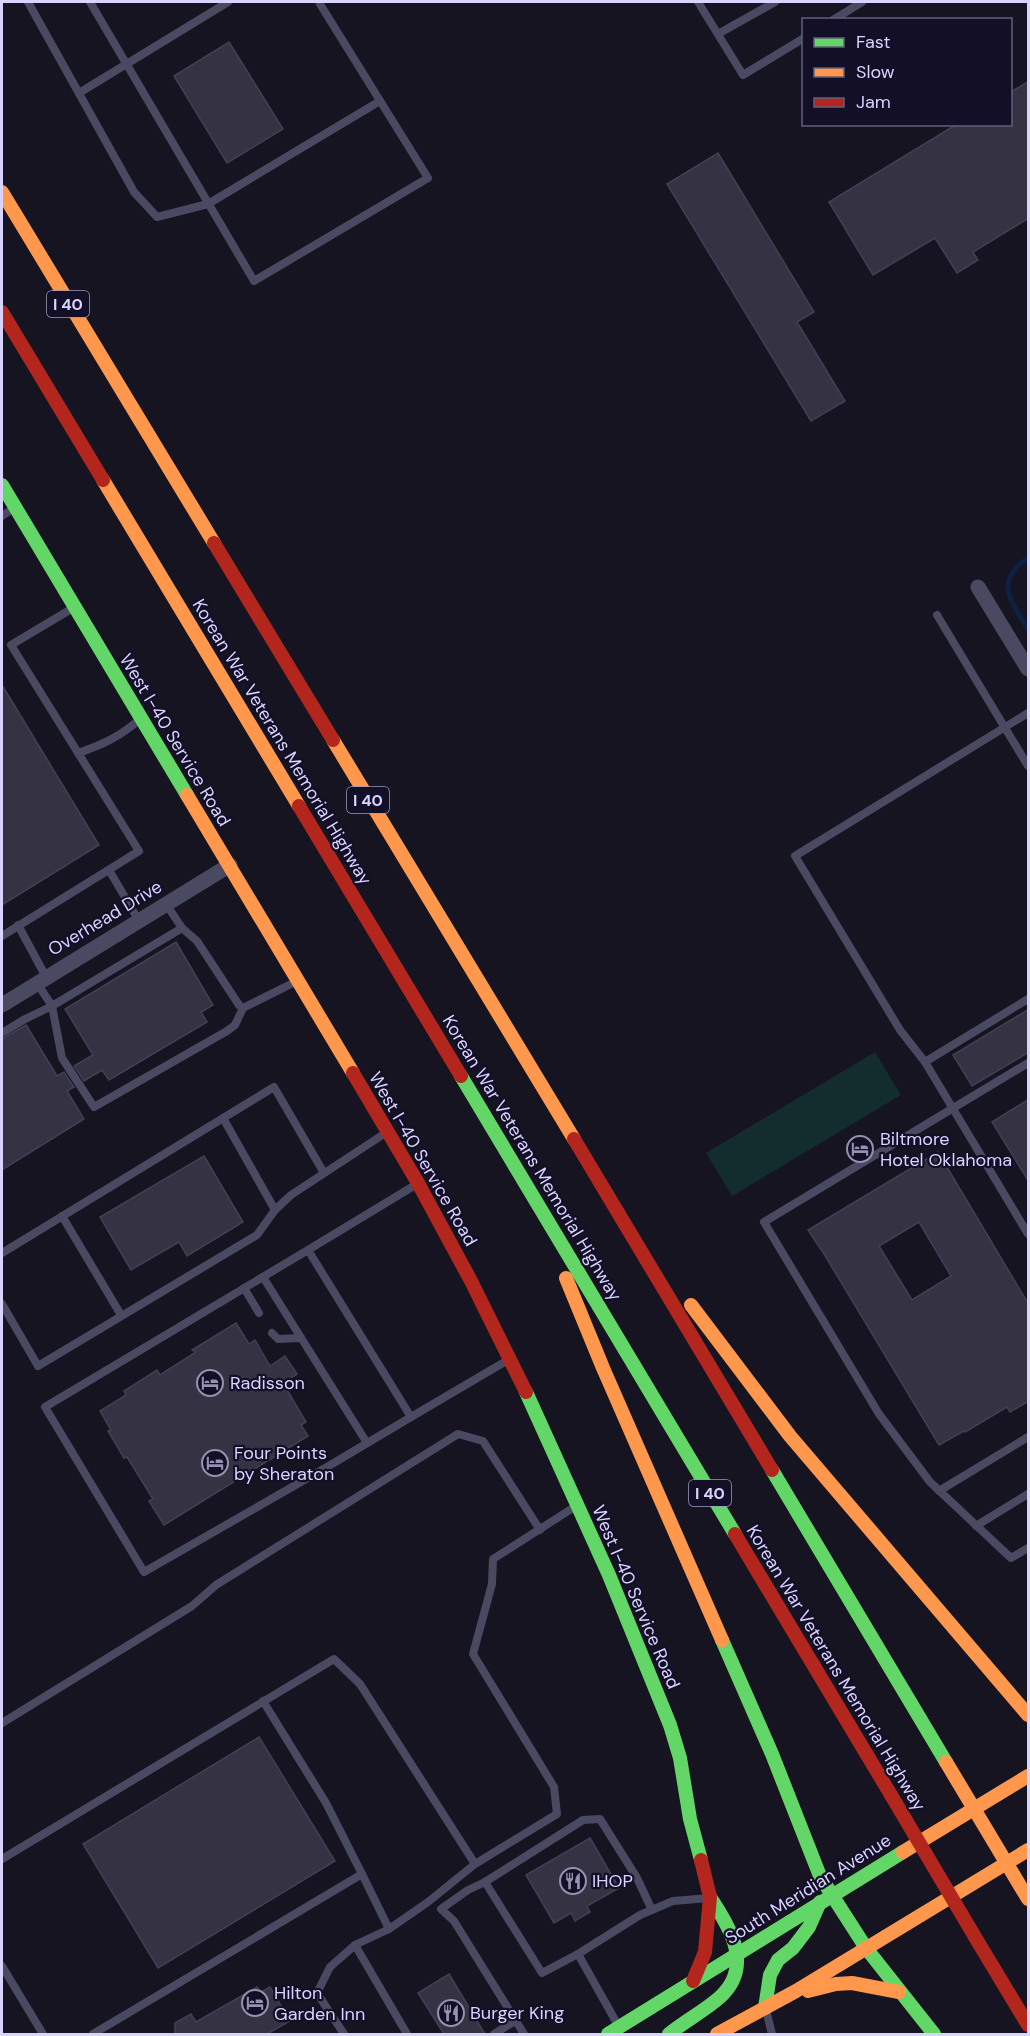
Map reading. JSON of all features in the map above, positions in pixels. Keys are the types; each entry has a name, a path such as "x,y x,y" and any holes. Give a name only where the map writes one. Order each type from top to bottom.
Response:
{"main road":[{"name":"I 40","path":"2,192 602,1185 1029,1899"},
{"name":"Korean War Veterans Memorial Highway","path":"2,312 1029,2025"},
{"name":"West I-40 Service Road","path":"2,485 388,1131 471,1281 578,1505 635,1636 670,1725 680,1758 690,1819 710,1897 726,1922 737,1954"},
{"path":"602,1185 790,1436 1029,1715"},
{"path":"530,1190 603,1368 772,1754 820,1876 866,1948 934,2034"},
{"name":"South Meridian Avenue","path":"614,2031 819,1902 1029,1776"},
{"path":"717,2034 796,1991 1029,1850"},
{"name":"West I-40 Service Road","path":"693,1980 705,1952 710,1897"},
{"path":"765,2008 770,1975 778,1960 793,1948 809,1927 819,1902"},
{"path":"669,2034 729,1989 737,1972 737,1954"},
{"path":"796,1991 813,1991 836,1984 852,1983 899,1992"}],"street":[{"path":"978,587 1029,669"},
{"name":"Overhead Drive","path":"2,1005 230,866"}],"lane":[{"path":"28,2 134,192 157,217 208,204 380,101"},
{"path":"90,2 254,281 428,178 321,2"},
{"path":"79,93 228,2"},
{"path":"699,2 743,75 802,39"},
{"path":"718,34 775,2"},
{"path":"836,18 862,2"},
{"path":"2,516 15,507"},
{"path":"2,936 139,852 11,645 75,607"},
{"path":"937,615 1029,766"},
{"path":"1029,713 795,856 900,1030 925,1062 1029,1234"},
{"path":"78,753 104,744 141,718"},
{"path":"109,870 139,921"},
{"path":"166,904 182,928 197,941 243,1008"},
{"path":"18,925 52,1006 62,1058 94,1107 227,1031 235,1025 243,1008 298,980"},
{"path":"2,1034 182,928"},
{"path":"925,1062 1029,999"},
{"path":"1029,1062 764,1222 879,1414 930,1482 1011,1558 1029,1548"},
{"path":"2,1253 274,1087 324,1173"},
{"path":"223,1119 275,1210"},
{"path":"2,1304 38,1365 257,1235 275,1210 291,1195 388,1131"},
{"path":"418,1183 45,1407 144,1572 510,1359"},
{"path":"62,1216 121,1315"},
{"path":"308,1250 411,1417"},
{"path":"263,1277 367,1443"},
{"path":"244,1288 259,1313"},
{"path":"272,1334 278,1339 302,1338"},
{"path":"2,1723 192,1606 216,1585 458,1434 483,1441 540,1530"},
{"path":"939,1491 1029,1437"},
{"path":"976,1526 1029,1494"},
{"path":"344,2034 317,1993 330,1966 356,1945 389,1929 428,1902 475,1864 557,1814 554,1787 473,1654 492,1584 493,1559 578,1505"},
{"path":"2,1859 334,1659 360,1684 475,1864"},
{"path":"264,1701 326,1803 389,1929"},
{"path":"441,1909 583,1820 600,1819 637,1878 652,1910"},
{"path":"93,2034 362,1874"},
{"path":"485,1882 542,1973 578,1954 640,1915 674,1901 710,1897"},
{"path":"428,1902 441,1909 454,1921 524,2034"},
{"path":"356,1945 407,2034"},
{"path":"578,1954 614,2031"},
{"path":"2,1966 43,2034"},
{"path":"765,2008 772,2034"},
{"path":"494,2034 515,2020"}],"green space":[{"path":"875,1052 901,1095 732,1196 706,1153"}],"building":[{"path":"229,42 283,129 227,163 174,76"},
{"path":"1029,81 1029,218 973,252 978,260 957,273 935,238 873,275 829,202 954,126 1012,126 1012,91"},
{"path":"718,153 814,312 797,322 845,401 811,421 667,184"},
{"path":"2,685 99,845 2,905"},
{"path":"176,942 213,1005 201,1012 207,1022 109,1080 102,1070 84,1081 74,1066 93,1055 65,1009"},
{"path":"1029,1009 1029,1052 972,1086 953,1055"},
{"path":"26,1025 57,1076 64,1072 74,1087 67,1091 84,1119 2,1170 2,1039"},
{"path":"1029,1099 1029,1182 992,1122"},
{"path":"938,1152 1029,1305 1029,1401 1010,1412 1007,1407 939,1445 808,1230","holes":["919,1222 951,1276 912,1300 879,1246"]},
{"path":"204,1156 243,1222 187,1256 179,1242 131,1270 100,1217"},
{"path":"236,1323 249,1344 255,1340 270,1366 285,1356 297,1374 283,1383 306,1422 301,1425 308,1436 164,1525 149,1501 153,1499 127,1457 124,1458 108,1431 111,1430 100,1411 126,1395 124,1391 157,1370 160,1375 196,1352 192,1350"},
{"path":"259,1737 335,1861 158,1968 83,1844"},
{"name":"IHOP","path":"590,1838 619,1888 587,1906 590,1912 575,1921 571,1913 554,1923 526,1875"},
{"name":"Burger King","path":"449,1974 485,2034 444,2034 418,1993"},
{"name":"Hilton Garden Inn","path":"257,1987 261,1992 270,1987 290,2021 267,2034 175,2034 175,2023 191,2014 196,2022"}],"waterway":[{"path":"1028,558 1017,567 1008,584 1011,601 1028,629"}],"traffic: fast":[{"path":"2,485 187,795"},
{"path":"461,1076 735,1534"},
{"path":"526,1392 609,1575 670,1725 680,1758 690,1819 701,1860"},
{"path":"772,1470 946,1762"},
{"path":"722,1640 772,1754 820,1876 832,1895"},
{"path":"608,2034 903,1852"},
{"path":"832,1895 866,1948 934,2034"},
{"path":"669,2034 719,1998 730,1986 735,1974 736,1948 725,1922 710,1897"},
{"path":"765,2008 770,1975 778,1960 793,1948 809,1927 820,1902"}],"traffic: slow":[{"path":"2,192 214,543"},
{"path":"103,480 299,806"},
{"path":"333,740 574,1139"},
{"path":"187,795 353,1073"},
{"path":"566,1278 722,1640"},
{"path":"691,1305 790,1436 1028,1715"},
{"path":"946,1762 1028,1899"},
{"path":"903,1852 1028,1776"},
{"path":"717,2034 796,1991 1028,1850"},
{"path":"808,1991 836,1984 852,1983 899,1992"}],"traffic: jam":[{"path":"2,312 103,480"},
{"path":"214,543 333,740"},
{"path":"299,806 461,1076"},
{"path":"353,1073 418,1183 471,1281 526,1392"},
{"path":"574,1139 772,1470"},
{"path":"735,1534 891,1795"},
{"path":"891,1795 978,1942"},
{"path":"693,1981 705,1952 710,1897 701,1860"},
{"path":"978,1942 1028,2025"}],"place":[{"name":"Biltmore Hotel Oklahoma","path":"860,1149"},
{"name":"Radisson","path":"210,1383"},
{"name":"Four Points by Sheraton","path":"215,1463"},
{"name":"IHOP","path":"573,1881"},
{"name":"Hilton Garden Inn","path":"255,2003"},
{"name":"Burger King","path":"451,2013"}]}
